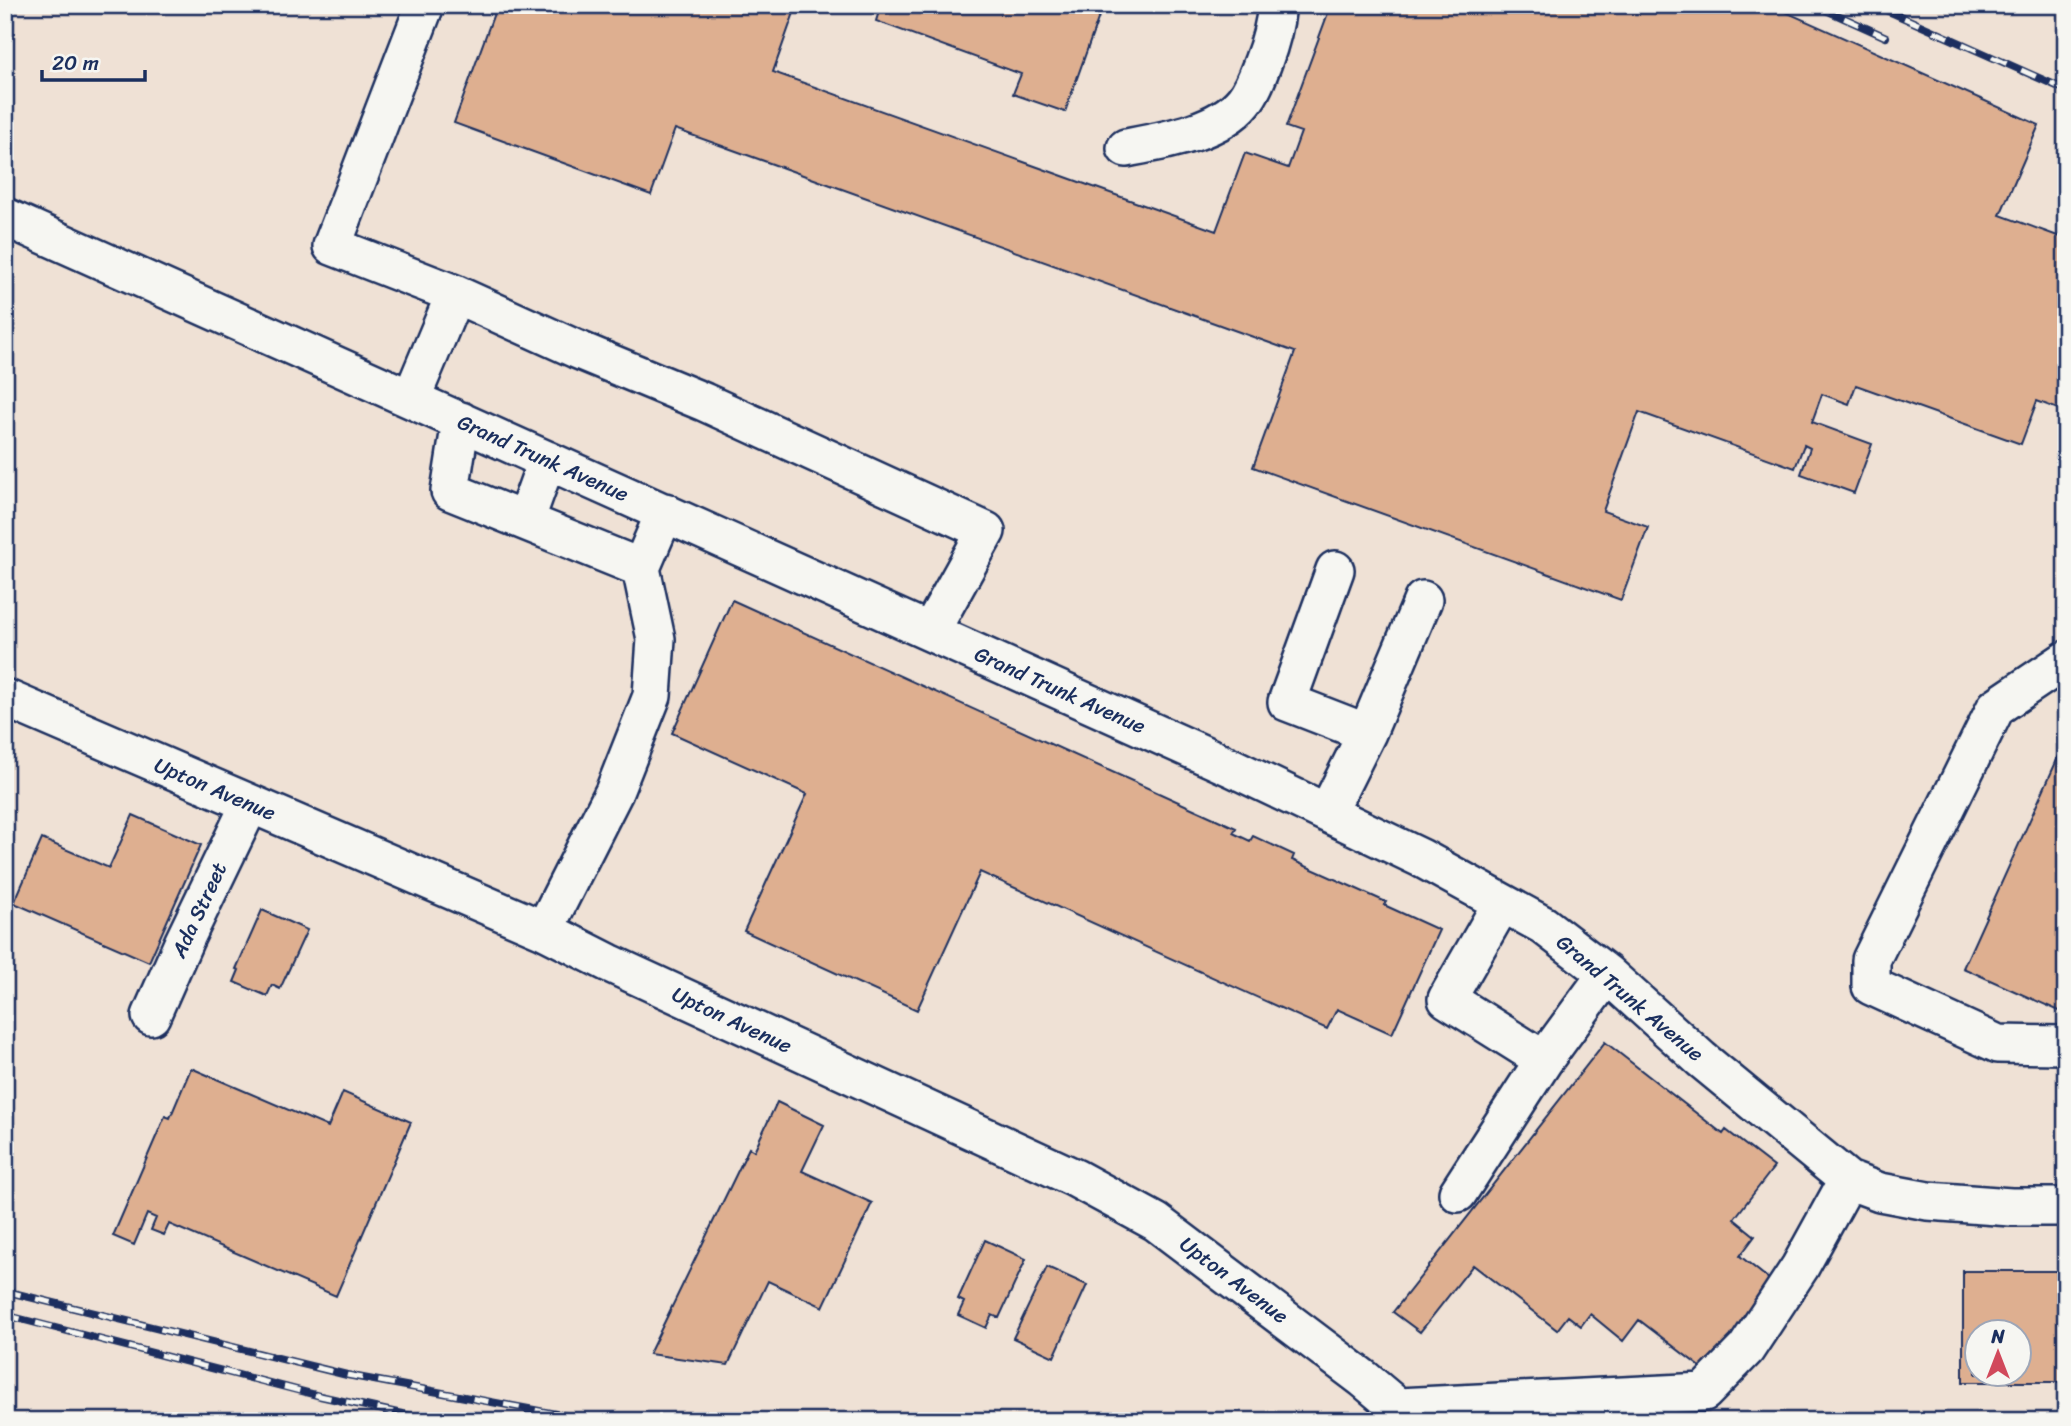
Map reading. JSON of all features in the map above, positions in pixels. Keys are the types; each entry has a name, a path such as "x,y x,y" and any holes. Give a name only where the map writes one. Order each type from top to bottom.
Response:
{"street":[{"path":"425,5 332,246 456,294 576,349 704,402 986,531 930,632"},
{"path":"1126,148 1181,137 1217,122 1244,102 1258,77 1271,42 1277,5"},
{"name":"Grand Trunk Avenue","path":"5,217 1220,762 1421,858 1543,925 1607,974 1701,1059 1848,1180 1880,1192 1928,1201 2011,1207 2066,1207"},
{"path":"411,399 456,294"},
{"path":"461,421 450,491 641,568"},
{"path":"525,521 547,460"},
{"path":"544,930 614,792 652,696 656,639 641,568 665,513"},
{"path":"1335,570 1287,702 1367,733"},
{"path":"1327,813 1367,733 1423,600"},
{"path":"2066,660 1996,707 1871,960 1871,986 1998,1044 2066,1045"},
{"name":"Upton Avenue","path":"5,698 544,930 609,963 1075,1178 1156,1222 1364,1379 1406,1414"},
{"name":"Ada Street","path":"151,1016 250,804"},
{"path":"1502,903 1447,999 1544,1060"},
{"path":"1458,1192 1544,1060 1607,974"},
{"path":"1406,1414 1704,1392 1746,1349 1800,1267 1848,1180"}],"building":[{"path":"497,5 792,5 796,7 773,72 1216,231 1245,153 1288,168 1301,132 1286,127 1331,5 1770,5 2039,125 2000,215 2066,239 2066,412 2037,401 2021,444 1856,385 1849,404 1822,394 1812,422 1872,444 1854,493 1801,474 1810,448 1804,445 1795,468 1639,412 1603,511 1648,527 1621,600 1253,467 1295,352 675,129 651,195 454,123"},
{"path":"881,5 1103,5 1065,112 1013,94 1021,74 876,21"},
{"path":"732,600 1236,828 1233,833 1250,841 1253,836 1294,855 1292,860 1386,902 1384,905 1439,930 1392,1034 1337,1009 1327,1029 980,872 917,1010 744,931 807,794 672,733"},
{"path":"2066,740 2066,1014 1963,968"},
{"path":"133,815 201,845 149,962 14,903 42,839 109,868"},
{"path":"262,910 307,930 280,989 272,985 267,996 234,982 239,970 236,969"},
{"path":"1605,1042 1723,1134 1726,1130 1774,1167 1734,1219 1755,1236 1740,1256 1780,1288 1711,1375 1639,1320 1623,1341 1590,1314 1581,1326 1568,1316 1557,1330 1473,1265 1420,1332 1393,1312"},
{"path":"191,1068 328,1127 343,1092 411,1122 336,1296 169,1224 164,1235 151,1230 156,1218 147,1214 134,1245 113,1236 165,1116 170,1118"},
{"path":"777,1102 824,1125 802,1171 872,1203 823,1307 768,1281 728,1365 649,1354 749,1148 754,1151"},
{"path":"985,1240 1026,1259 999,1318 992,1315 986,1328 958,1315 964,1302 958,1299"},
{"path":"1047,1267 1087,1285 1054,1357 1013,1338"},
{"path":"1963,1271 2066,1271 2066,1382 2032,1382 2032,1318 1963,1318"}],"railway":[{"path":"1815,5 1886,37"},
{"path":"1875,5 2066,90"},
{"path":"5,1291 347,1375 593,1421"},
{"path":"5,1315 320,1396 434,1421"}]}
